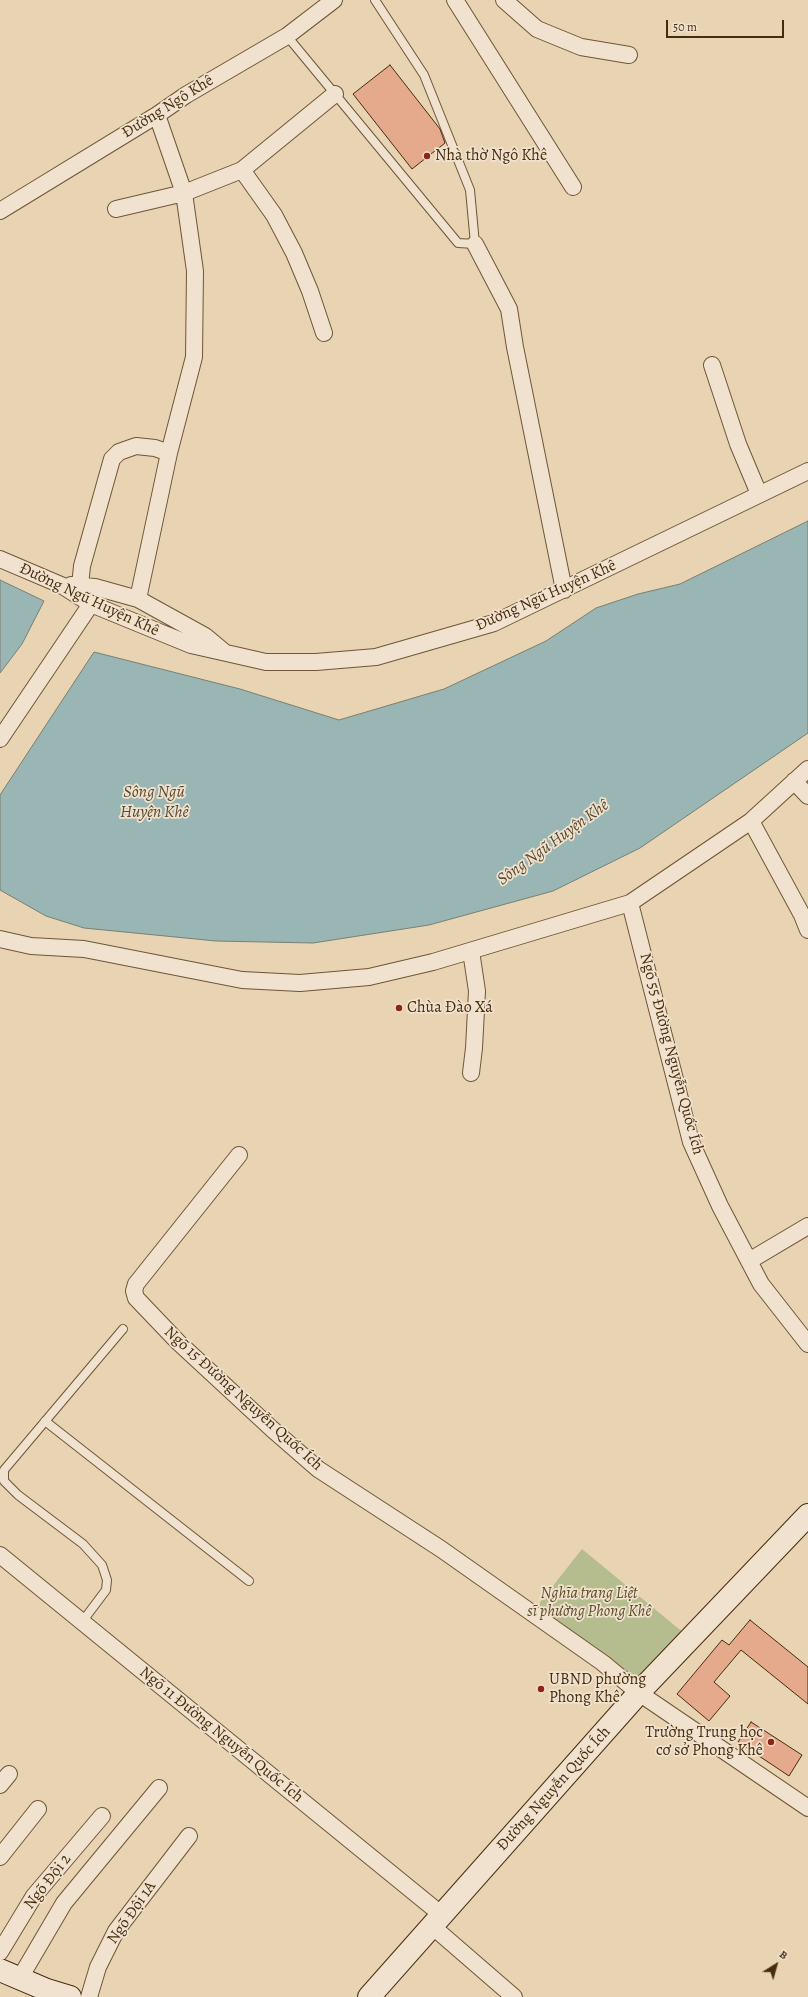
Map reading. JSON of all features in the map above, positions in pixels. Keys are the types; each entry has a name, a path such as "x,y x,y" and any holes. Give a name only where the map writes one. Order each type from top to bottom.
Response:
{"street":[{"name":"Đường Ngô Khê","path":"0,211 157,115 186,95 287,36 334,0"},
{"path":"455,0 573,187"},
{"path":"504,0 537,29 581,47 629,55"},
{"path":"116,209 184,193 242,170 335,94"},
{"path":"138,599 169,453 194,356 195,271 184,193 157,115"},
{"path":"242,170 274,215 294,253 310,291 324,333"},
{"path":"475,244 509,309 515,347 564,590"},
{"path":"712,365 738,444 759,494"},
{"path":"80,586 82,566 112,459 119,452 136,446 155,448 169,453"},
{"name":"Đường Ngũ Huyện Khê","path":"0,559 61,585 91,604 191,645 266,662 316,662 376,657 494,623 808,471"},
{"path":"61,585 96,586 138,599 205,636 224,652"},
{"path":"0,739 91,604"},
{"path":"0,939 31,946 84,949 242,980 300,983 369,977 471,951 630,903 751,821 808,769"},
{"path":"794,781 808,796"},
{"path":"751,821 802,915 808,930"},
{"name":"Ngõ 55 Đường Nguyễn Quốc Ích","path":"630,903 691,1142 720,1206 761,1284 808,1344"},
{"path":"471,951 477,991 471,1073"},
{"name":"Ngõ 15 Đường Nguyễn Quốc Ích","path":"239,1155 136,1284 134,1291 136,1298 178,1342 272,1429 318,1468 441,1549 603,1663 639,1693 808,1808"},
{"path":"749,1261 808,1226"},
{"name":"Đường Nguyễn Quốc Ích","path":"369,1997 639,1693 808,1515"},
{"name":"Ngõ 11 Đường Nguyễn Quốc Ích","path":"0,1555 82,1622 437,1921 514,1997"},
{"path":"20,1978 64,1903 159,1788"},
{"path":"0,1857 38,1810"},
{"name":"Ngõ Đội 2","path":"0,1952 34,1896 102,1816"},
{"name":"Ngõ Đội 1A","path":"89,1997 98,1966 116,1931 189,1836"},
{"path":"0,1970 47,1990 70,1997"}],"lane":[{"path":"287,36 458,243 475,244 470,190 424,75 375,0"},
{"path":"82,1622 106,1590 107,1580 102,1565 83,1544 18,1495 4,1481 4,1470 123,1329"},
{"path":"45,1421 249,1581"}],"green space":[{"name":"Nghĩa trang Liệt sĩ phường Phong Khê","path":"582,1549 685,1634 635,1686 534,1610"}],"water":[{"name":"Sông Ngũ Huyện Khê","path":"808,521 808,733 640,848 553,891 429,925 313,943 216,941 84,928 46,916 0,890 0,795 94,652 240,689 339,720 444,689 546,641 596,608 638,594 680,584"},
{"path":"0,580 44,601 22,644 0,673"}],"building":[{"path":"390,65 440,129 445,143 412,169 353,94"},
{"path":"750,1620 808,1667 808,1704 741,1650 714,1682 730,1696 709,1721 677,1694 722,1640 729,1645"},
{"path":"751,1722 802,1755 789,1776 738,1742"}],"place":[{"name":"Nhà thờ Ngô Khê","path":"427,156"},
{"name":"Chùa Đào Xá","path":"399,1008"},
{"name":"UBND phường Phong Khê","path":"541,1689"},
{"name":"Trường Trung học cơ sở Phong Khê","path":"771,1742"}]}
